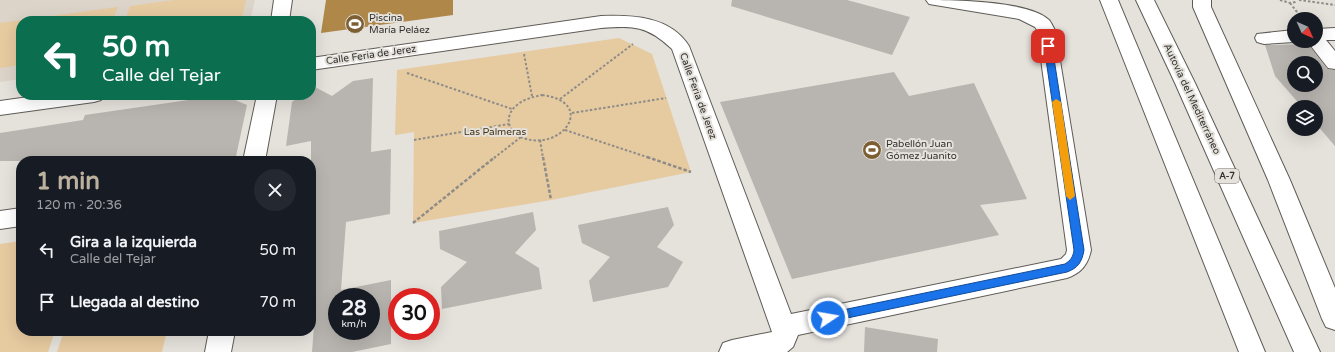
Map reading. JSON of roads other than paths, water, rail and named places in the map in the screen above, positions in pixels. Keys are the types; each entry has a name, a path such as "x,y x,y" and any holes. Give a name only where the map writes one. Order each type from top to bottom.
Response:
{"main road":[{"path":"281,16 283,0"},
{"path":"732,352 1067,268 1077,259 1079,250 1046,30 1042,24 1024,14 935,0"},
{"path":"1109,0 1252,352"},
{"name":"Autovía del Mediterráneo","path":"1145,0 1185,82 1306,352"},
{"path":"1202,0 1202,7 1280,180 1335,319"},
{"name":"Calle Feria de Jerez","path":"316,63 601,22 624,21 644,23 665,32 680,46 776,341"},
{"path":"1323,35 1335,34"},
{"path":"1264,38 1287,36"},
{"path":"1322,48 1335,63"},
{"path":"0,108 58,100"},
{"path":"255,156 266,100"},
{"path":"0,220 16,218"},
{"path":"218,352 221,336"}],"place":[{"name":"Piscina María Peláez","path":"355,24"},
{"name":"Pabellón Juan Gómez Juanito","path":"872,150"}],"park label":[{"name":"Las Palmeras","path":"495,132"}]}
